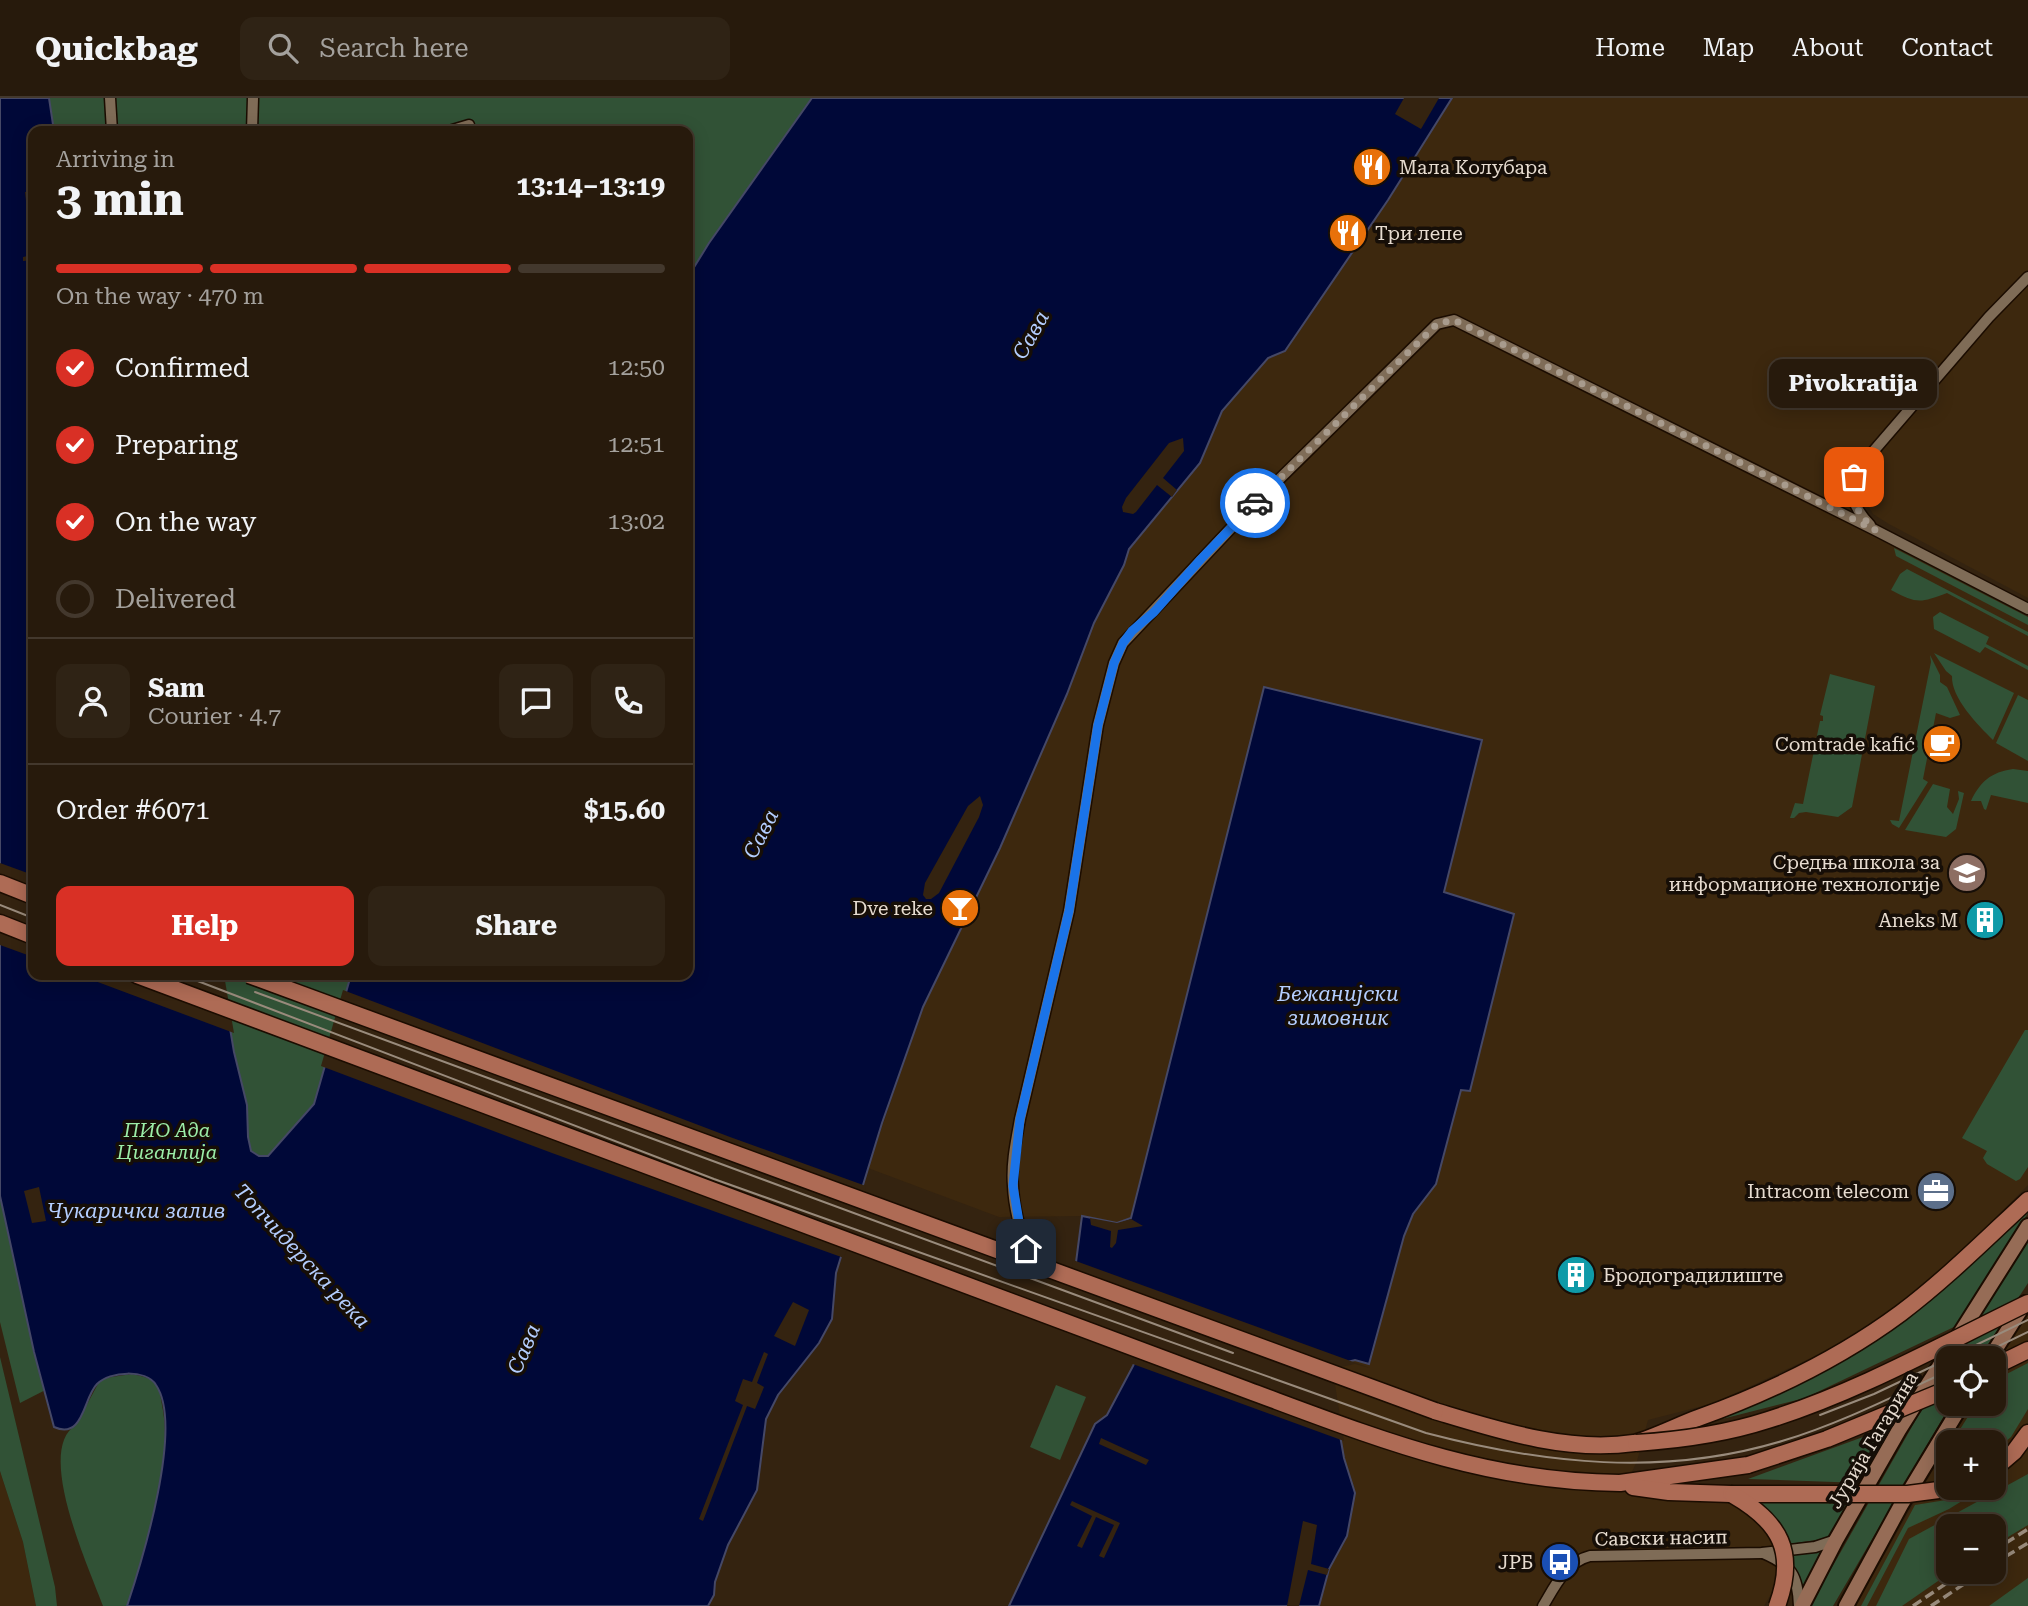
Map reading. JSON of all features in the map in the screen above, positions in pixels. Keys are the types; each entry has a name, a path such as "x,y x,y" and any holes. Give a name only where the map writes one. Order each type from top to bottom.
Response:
{"main road":[{"path":"0,883 28,894"},
{"path":"0,923 28,934"},
{"path":"150,980 1423,1454 1524,1477 1620,1483 1731,1469 1760,1461 1827,1440 1936,1394"},
{"path":"263,980 1435,1411 1494,1428 1560,1442 1636,1443 1741,1428 1849,1389 2028,1301"},
{"path":"1636,1443 1773,1389 1808,1372 1871,1334 1926,1293 2028,1200"},
{"name":"Јурија Гагарина","path":"1800,1606 1899,1430 2028,1226"},
{"path":"1998,1346 2028,1301"},
{"path":"2006,1361 2028,1350"},
{"path":"1846,1606 1901,1505 1955,1416"},
{"path":"2006,1459 2028,1433"},
{"path":"1620,1483 1635,1488 1669,1492 1731,1494 1908,1494 1936,1490"},
{"path":"1731,1494 1761,1513 1778,1535 1785,1565 1784,1584 1777,1606"}],"street":[{"path":"110,98 112,126"},
{"path":"252,126 253,98"},
{"path":"1875,530 1852,498 1854,477 1989,317 2028,277"},
{"path":"1032,1270 1020,1228 1013,1186 1016,1144 1069,911 1098,725 1114,663 1132,631 1154,612 1248,510 1437,324 1454,320 2028,609"},
{"name":"Савски насип","path":"1543,1606 1565,1571 1575,1562 1590,1556 1762,1553 1815,1547 1836,1540"},
{"path":"1762,1553 1779,1560 1791,1572 1798,1586 1800,1606"}],"shaded area":[{"path":"1452,98 2028,98 2028,274 1851,474 1847,497 1870,532 2028,617 2028,1185 1927,1286 1852,1339 1714,1403 1648,1420 1637,1461 1623,1491 1663,1491 1677,1498 1727,1502 1742,1508 1769,1526 1783,1573 1764,1606 1319,1606 1329,1569 1344,1544 1354,1486 1344,1458 1330,1378 1335,1365 1355,1360 1370,1364 1404,1236 1413,1214 1436,1184 1461,1090 1470,1090 1514,915 1443,893 1482,740 1264,687 1131,1219 1117,1223 1082,1216 999,1217 868,1168 923,1007 1000,848 1067,694 1094,623 1124,565 1129,549 1200,463 1222,411 1268,358 1285,351 1388,200"},
{"path":"2028,283 2028,598 1889,524 1873,514 1863,497 1866,473 1874,457 1992,320"},
{"path":"2028,1313 2028,1606 1855,1606 1936,1465 1936,1500 2006,1500 2006,1430 1956,1430 1964,1416 2006,1416 2006,1348"},
{"path":"0,1471 23,1542 36,1606 0,1606"}],"green space":[{"name":"ПИО Ада Циганлија","path":"0,98 944,98 693,557 693,126 28,126 28,980 461,980 311,1254 20,1403 0,1322"},
{"path":"1894,548 2028,617 2028,625 1896,556"},
{"path":"1907,569 2028,632 2028,636 1947,593 1919,601 1891,590 1900,574"},
{"path":"1940,612 1989,637 1986,644 2028,666 2028,670 1985,647 1980,653 1934,629 1933,617"},
{"path":"1934,653 2014,693 1993,740 1961,702 1952,676"},
{"path":"1930,655 1940,675 1940,682 1947,687 1960,715 1950,718 1936,713 1923,779 1928,782 1899,828 1890,820 1899,821 1931,662"},
{"path":"1830,674 1875,686 1852,807 1838,817 1806,812 1790,818 1795,803 1803,804 1820,721 1823,721 1823,716 1820,715"},
{"path":"2018,695 2028,700 2028,761 1996,743"},
{"path":"2013,769 2028,771 2028,803 1991,795 1986,810 1981,801 1971,801 1987,779"},
{"path":"1933,784 1950,789 1947,807 1953,814 1959,799 1958,791 1964,793 1956,829 1946,837 1905,830"},
{"path":"2025,1030 2028,1030 2028,1167 2016,1181 1987,1164 1983,1158 1987,1151 1962,1138"},
{"path":"2028,1209 1956,1326 1805,1398 1722,1419 1828,1369"},
{"path":"2028,1241 2028,1283 1987,1346 1962,1346"},
{"path":"0,1357 55,1587 57,1606 36,1606 23,1542 0,1471"},
{"path":"2028,1363 2028,1409 2011,1437 2006,1441 2006,1430 1960,1430 1968,1416 2006,1416 2006,1374"},
{"path":"132,1374 151,1380 159,1392 165,1427 161,1479 149,1533 127,1606 103,1606 69,1511 61,1459 65,1438 76,1425 99,1382 105,1378"},
{"path":"1056,1385 1086,1397 1060,1460 1030,1447"},
{"path":"1936,1387 1936,1416 1944,1416 1833,1606 1810,1606"},
{"path":"1896,1425 1862,1483 1748,1479"},
{"path":"2028,1474 2028,1525 2006,1538 2006,1514 1955,1514 1980,1500 2006,1500 2006,1486"},
{"path":"1964,1500 1908,1528 1867,1606 1861,1606 1915,1505"},
{"path":"1756,1501 1851,1504 1830,1538 1789,1544"},
{"path":"1936,1524 1936,1582 1902,1606 1876,1606 1909,1539"},
{"path":"1827,1550 1803,1596 1801,1582 1791,1562 1793,1555"},
{"path":"2028,1578 2028,1606 1989,1606"}],"water":[{"path":"0,98 49,98 53,126 28,126 28,980 222,980 234,1052 247,1105 251,1151 259,1156 268,1156 314,1104 350,980 693,980 693,269 812,98 1452,98 1388,200 1285,351 1268,358 1222,411 1200,463 1129,549 1124,565 1094,623 1067,694 1000,848 923,1007 882,1123 836,1273 832,1319 819,1343 778,1395 766,1419 757,1490 728,1545 715,1582 714,1595 708,1606 127,1606 158,1494 165,1430 163,1404 156,1385 151,1380 136,1374 119,1374 97,1384 82,1416 71,1428 54,1427 34,1352 0,1196"},
{"name":"Бежанијски зимовник","path":"1264,687 1482,740 1444,892 1514,914 1470,1091 1461,1090 1436,1184 1413,1214 1404,1236 1369,1364 1355,1360 1335,1365 1330,1378 1344,1458 1355,1493 1347,1536 1329,1569 1319,1606 1009,1606 1095,1424 1107,1415 1140,1351 1146,1313 1075,1270 1082,1216 1117,1223 1131,1218"}],"pier":[{"path":"1404,98 1439,98 1421,129 1395,114"},
{"path":"25,192 28,192 28,219"},
{"path":"1183,438 1184,451 1163,478 1177,490 1172,497 1157,485 1136,512 1123,512 1126,498 1169,443"},
{"path":"980,796 983,805 979,817 939,893 926,899 923,895 925,883 968,806"},
{"path":"0,863 28,873 28,955 0,945"},
{"path":"92,980 225,980 234,1033"},
{"path":"343,990 866,1186 844,1258 321,1066"},
{"path":"39,1187 46,1221 32,1223 24,1191"},
{"path":"1090,1218 1117,1223 1131,1219 1143,1226 1118,1230 1116,1243 1112,1248 1111,1231 1091,1225"},
{"path":"1073,1260 1370,1368 1355,1364 1336,1368 1334,1378 1344,1441 1130,1363 1136,1350 1143,1299 1072,1271"},
{"path":"793,1302 809,1310 795,1346 774,1336"},
{"path":"764,1352 768,1354 757,1383 764,1387 755,1409 747,1406 703,1521 699,1519 743,1405 735,1401 743,1379 752,1382"},
{"path":"1101,1438 1149,1460 1146,1465 1099,1444"},
{"path":"1072,1501 1120,1523 1104,1558 1099,1556 1114,1525 1096,1517 1082,1548 1077,1546 1092,1516 1070,1505"},
{"path":"1303,1521 1317,1525 1311,1564 1329,1569 1327,1575 1308,1570 1299,1606 1287,1606"}],"tram line":[{"path":"0,905 28,916"},
{"path":"195,980 714,1179 1426,1433 1470,1444 1559,1459 1604,1462 1693,1459 1737,1452 1803,1434 1936,1377"},
{"path":"255,992 1233,1353"},
{"path":"1974,1346 2028,1320"},
{"path":"1999,1346 2028,1332"},
{"path":"1820,1415 1874,1394 1936,1365"}],"railway":[{"path":"2006,1543 2028,1529"},
{"path":"2006,1556 2028,1543"},
{"path":"1913,1606 1945,1584"},
{"path":"1931,1606 1964,1584"}],"way so far":[{"path":"1255,503 1437,324 1454,320 1875,530 1852,498 1854,477"}],"place":[{"name":"Мала Колубара","path":"1372,167"},
{"name":"Три лепе","path":"1348,233"},
{"name":"Pivokratija","path":"1854,477"},
{"name":"Comtrade kafić","path":"1942,744"},
{"name":"Средња школа за информационе технологије","path":"1967,873"},
{"name":"Dve reke","path":"960,908"},
{"name":"Aneks M","path":"1985,920"},
{"name":"Intracom telecom","path":"1936,1191"},
{"name":"Бродоградилиште","path":"1576,1275"},
{"name":"ЈРБ","path":"1560,1562"}],"route":[{"path":"1026,1249 1013,1186 1020,1119 1069,911 1098,725 1114,663 1132,631 1154,612 1255,503"}],"water label":[{"name":"Сава","path":"1031,335"},
{"name":"Сава","path":"761,834"},
{"name":"Чукарички залив","path":"136,1211"},
{"name":"Топчидерска река","path":"302,1256"},
{"name":"Сава","path":"524,1349"}]}
